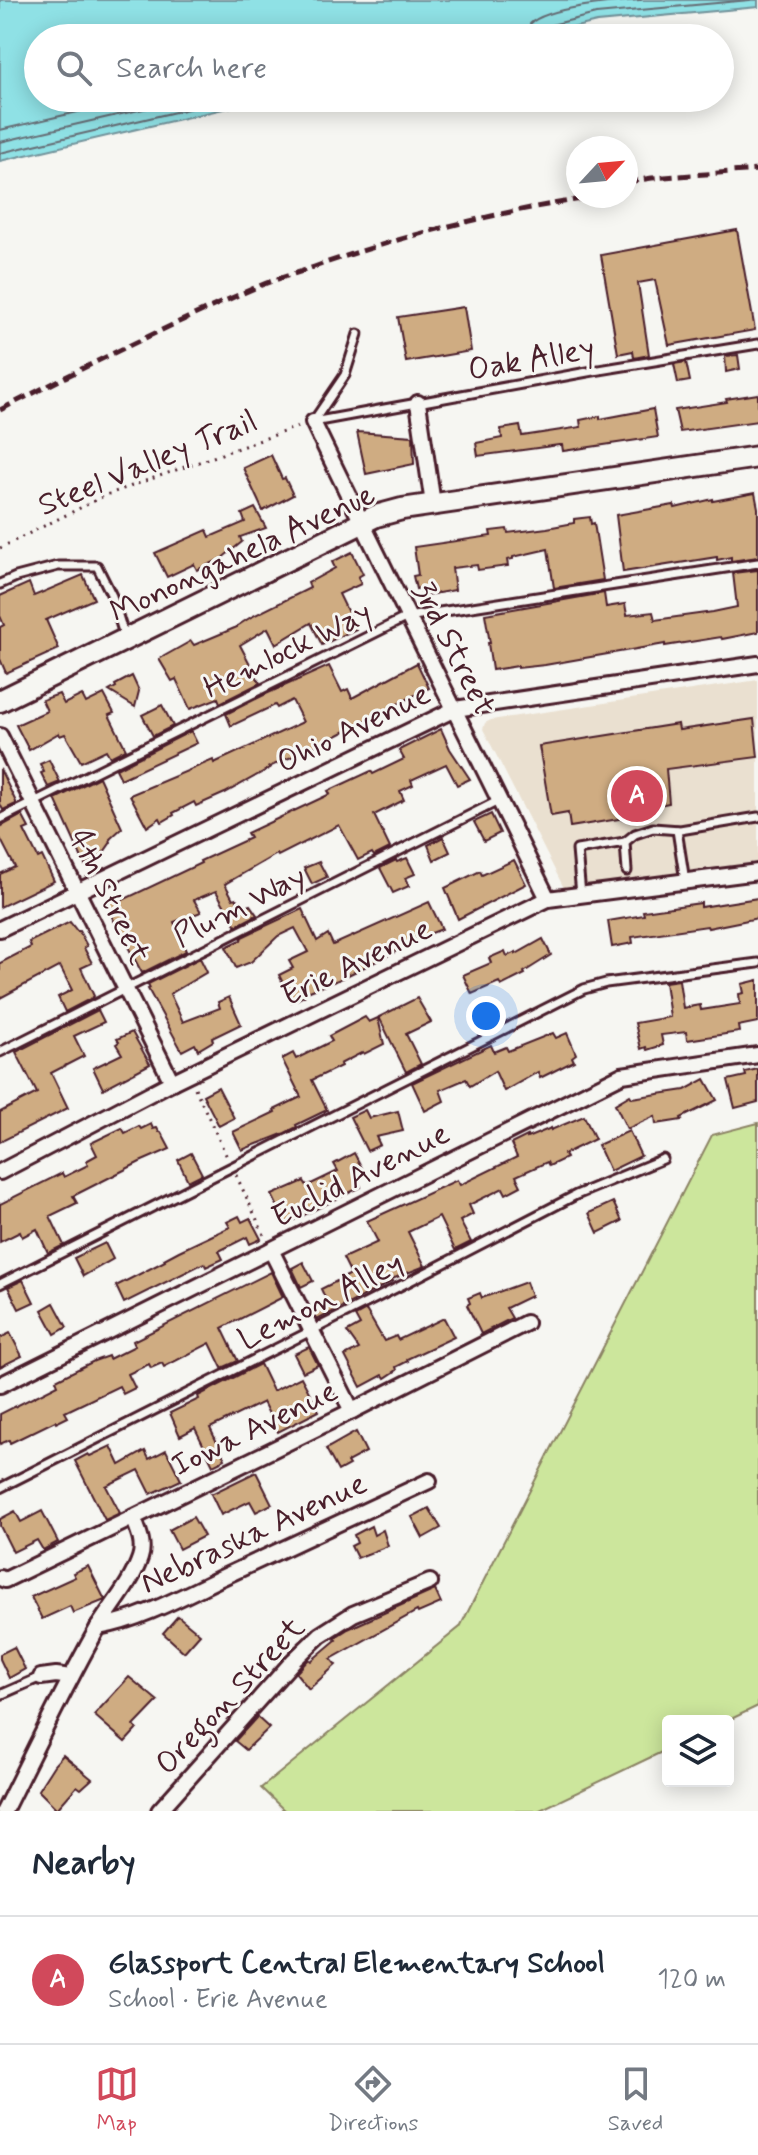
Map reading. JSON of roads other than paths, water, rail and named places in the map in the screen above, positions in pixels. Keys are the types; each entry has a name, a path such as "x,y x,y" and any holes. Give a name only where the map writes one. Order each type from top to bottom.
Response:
{"main road":[{"name":"Monongahela Avenue","path":"0,701 361,521 433,504 758,457"}],"street":[{"path":"418,403 433,504"},
{"name":"3rd Street","path":"313,422 548,899"},
{"name":"Ohio Avenue","path":"0,929 455,709 758,664"},
{"name":"4th Street","path":"0,736 172,1082"},
{"name":"Erie Avenue","path":"0,1172 172,1082 548,899 758,872"},
{"name":"Euclid Avenue","path":"0,1385 622,1075 758,1055"},
{"path":"271,1250 352,1411"},
{"name":"Iowa Avenue","path":"3,1579 352,1411 526,1323"},
{"name":"Nebraska Avenue","path":"98,1627 112,1625 186,1594 429,1481"},
{"path":"4,1811 71,1677 98,1627 130,1580 141,1556 141,1537 133,1517"},
{"name":"Oregon Street","path":"159,1811 320,1635 353,1614 430,1582"},
{"path":"41,1677 71,1677"}],"lane":[{"path":"313,422 345,375 358,334"},
{"name":"Oak Alley","path":"313,422 758,344"},
{"name":"Hemlock Way","path":"0,819 407,617 758,563"},
{"path":"0,584 58,566 97,566 112,596 125,640"},
{"name":"Plum Way","path":"0,1052 500,800"},
{"path":"581,895 577,850 625,842 635,834 653,828 677,830 758,817"},
{"path":"677,830 685,881"},
{"path":"625,842 627,871"},
{"path":"0,1284 584,989 606,983 758,963"},
{"name":"Lemon Alley","path":"0,1488 576,1195 663,1159"},
{"path":"0,1695 41,1677"}],"water":[{"path":"0,0 758,0 758,7 588,24 24,24 24,112 210,112 0,161"}],"railway":[{"path":"638,180 758,170"},
{"path":"0,410 160,331 271,281 456,224 566,202"}],"place":[{"name":"Glassport Central Elementary School","path":"637,796"}]}
